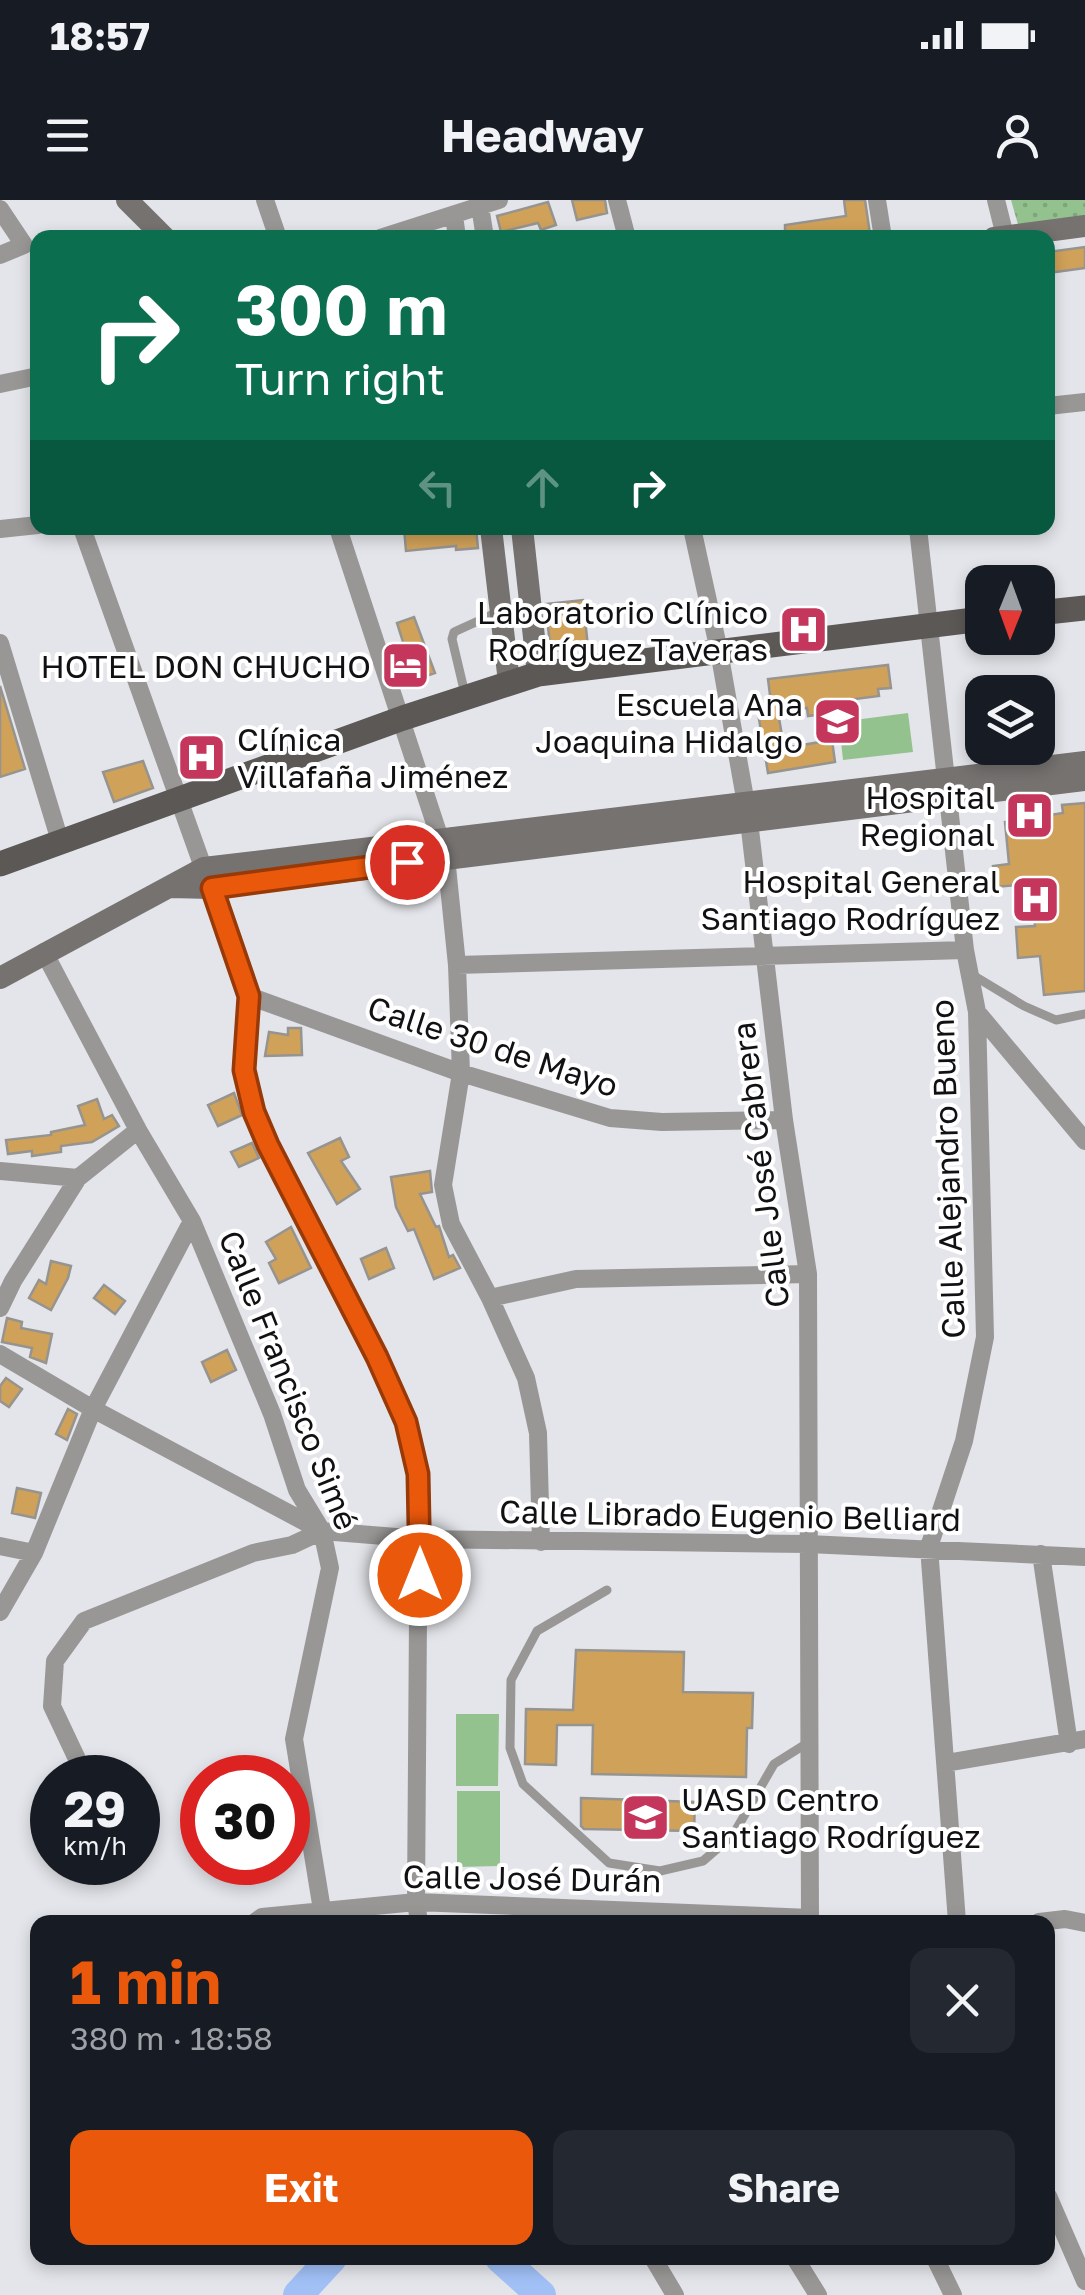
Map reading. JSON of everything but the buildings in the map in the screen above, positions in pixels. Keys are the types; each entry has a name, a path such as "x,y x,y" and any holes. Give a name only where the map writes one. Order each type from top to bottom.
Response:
{"main road":[{"path":"127,200 157,230"},
{"path":"1054,230 1085,226"},
{"path":"492,535 508,682"},
{"path":"523,535 538,674"},
{"path":"1055,611 1085,608"},
{"path":"0,864 403,718 538,674 965,621"},
{"path":"948,788 1085,762"},
{"path":"0,978 171,888 208,878 948,788 1085,780"}],"street":[{"path":"265,200 275,230"},
{"path":"432,200 453,230"},
{"path":"406,230 499,200"},
{"path":"617,200 625,230"},
{"path":"877,200 882,230"},
{"path":"996,200 999,230"},
{"path":"480,206 483,230"},
{"path":"0,209 24,246 0,255"},
{"path":"0,384 30,378"},
{"path":"1055,405 1085,402"},
{"path":"0,528 30,526"},
{"path":"84,535 249,996 244,1070 254,1112 406,1422 418,1474 420,1539 418,1915"},
{"path":"340,535 444,848 456,965 461,1073 443,1185 452,1224 526,1378 538,1433 542,1542"},
{"name":"Calle José Cabrera","path":"694,535 747,812 784,1120 808,1274 810,1915"},
{"name":"Calle Alejandro Bueno","path":"919,535 966,950 977,1012 985,1337 964,1442 929,1547 957,1915"},
{"path":"0,644 8,692 60,841"},
{"path":"456,965 966,950"},
{"name":"Calle Francisco Simé","path":"44,952 138,1130 192,1221 272,1414 297,1490 322,1531 330,1568 294,1739 323,1915"},
{"name":"Calle 30 de Mayo","path":"249,996 461,1073 610,1118 662,1122 784,1120"},
{"path":"977,1012 1085,1141"},
{"path":"0,1308 78,1178 138,1130"},
{"path":"0,1171 78,1178"},
{"path":"0,1612 34,1553 93,1409 192,1221"},
{"path":"490,1298 576,1279 808,1274"},
{"name":"Calle Librado Eugenio Belliard","path":"0,1354 93,1409 322,1531 420,1539 929,1547 1085,1557"},
{"path":"75,1755 52,1706 55,1662 84,1621 252,1553 292,1545 322,1531"},
{"path":"0,1546 34,1553"},
{"path":"946,1763 1077,1741 1041,1554"},
{"name":"Calle José Durán","path":"330,1915 416,1902 552,1915"},
{"path":"1055,1920 1085,1923"},
{"path":"1055,2212 1085,2281"},
{"path":"657,2265 675,2295"},
{"path":"799,2265 818,2295"},
{"path":"938,2265 953,2295"}],"lane":[{"path":"466,696 452,640 454,632 500,611"},
{"path":"969,972 1024,1006 1056,1020 1085,1014"},
{"path":"607,1590 537,1631 512,1680 510,1748 523,1784 609,1863 660,1871 702,1861 732,1835 774,1764 809,1742"}],"green space":[{"path":"1011,200 1085,200 1085,218 1019,228"},
{"path":"908,713 913,752 843,760 839,722"},
{"path":"456,1714 499,1714 498,1786 456,1786"},
{"path":"457,1791 500,1791 500,1866 457,1867"}],"waterway":[{"path":"298,2295 326,2265"},
{"path":"508,2265 541,2295"}],"place":[{"name":"Laboratorio Clínico Rodríguez Taveras","path":"803,630"},
{"name":"HOTEL DON CHUCHO","path":"406,666"},
{"name":"Escuela Ana Joaquina Hidalgo","path":"838,722"},
{"name":"Clínica Villafaña Jiménez","path":"202,757"},
{"name":"Hospital Regional","path":"1030,815"},
{"name":"Hospital General Santiago Rodríguez","path":"1035,899"},
{"name":"UASD Centro Santiago Rodríguez","path":"646,1817"}],"route":[{"path":"407,862 212,888 249,996 244,1070 254,1112 406,1422 418,1474 420,1575"}]}
